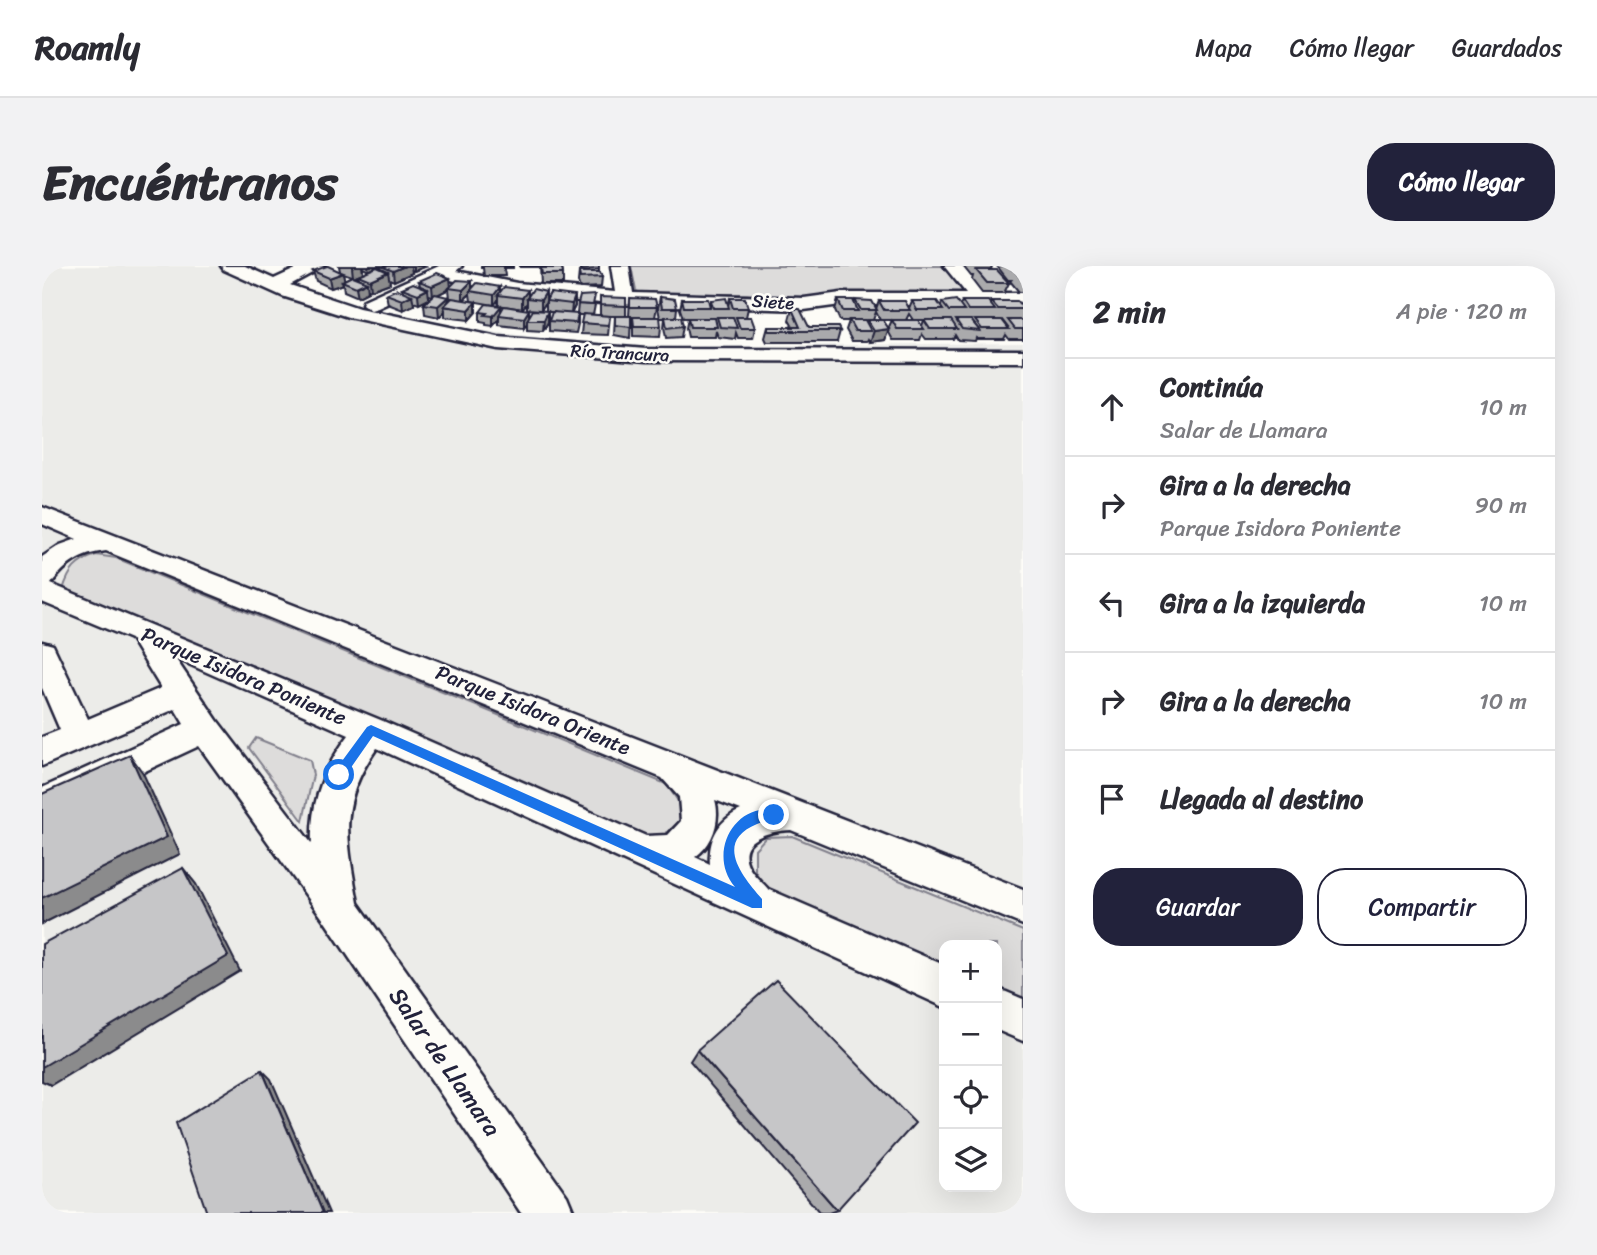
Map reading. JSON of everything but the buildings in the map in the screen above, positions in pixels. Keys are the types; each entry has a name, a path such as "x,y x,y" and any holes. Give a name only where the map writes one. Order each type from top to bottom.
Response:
{"street":[{"name":"Río Trancura","path":"230,266 268,283 355,313 498,343 646,355 824,339 1023,356"},
{"path":"268,283 300,266"},
{"path":"268,283 316,266"},
{"path":"620,266 625,298"},
{"path":"953,266 980,299"},
{"path":"371,304 447,269"},
{"name":"Siete","path":"447,269 456,278 517,289 625,298 745,300 773,304 804,304 841,299 1023,299"},
{"path":"773,304 790,340"},
{"path":"804,304 824,339"},
{"name":"Parque Isidora Oriente","path":"45,527 106,542 190,573 1023,907"},
{"path":"42,577 48,566 68,551 106,542"},
{"name":"Parque Isidora Poniente","path":"42,590 371,730 939,984"},
{"name":"Salar de Llamara","path":"142,633 205,729 340,910 550,1213"},
{"path":"42,653 79,736"},
{"path":"42,752 181,693"},
{"path":"42,804 205,729"},
{"name":"Salar de Llamara","path":"340,910 330,844 332,795 350,756 371,730"},
{"path":"640,852 658,853 682,846 693,837 699,826 699,800 693,788 673,767"},
{"path":"757,904 734,877 728,864 734,835 744,824 758,817 793,815"},
{"path":"1002,1011 1023,1020"}],"shaded area":[{"path":"42,266 253,266 318,293 377,311 476,330 586,343 674,347 1023,343 1023,1213 42,1213"},
{"path":"631,266 948,266 967,292 829,294 792,299 747,294 644,294 636,291"},
{"path":"96,555 116,558 666,784 678,801 681,820 665,834 643,842 63,590 74,568"},
{"path":"256,738 310,760 313,775 303,821 249,748"},
{"path":"792,836 1023,931 1023,1011 1002,1001 1002,940 939,940 939,974 774,901 755,871 755,849 766,837"}],"route":[{"path":"339,775 371,730 757,904 734,877 728,864 729,849 734,835 744,824 758,817 774,815"}]}
